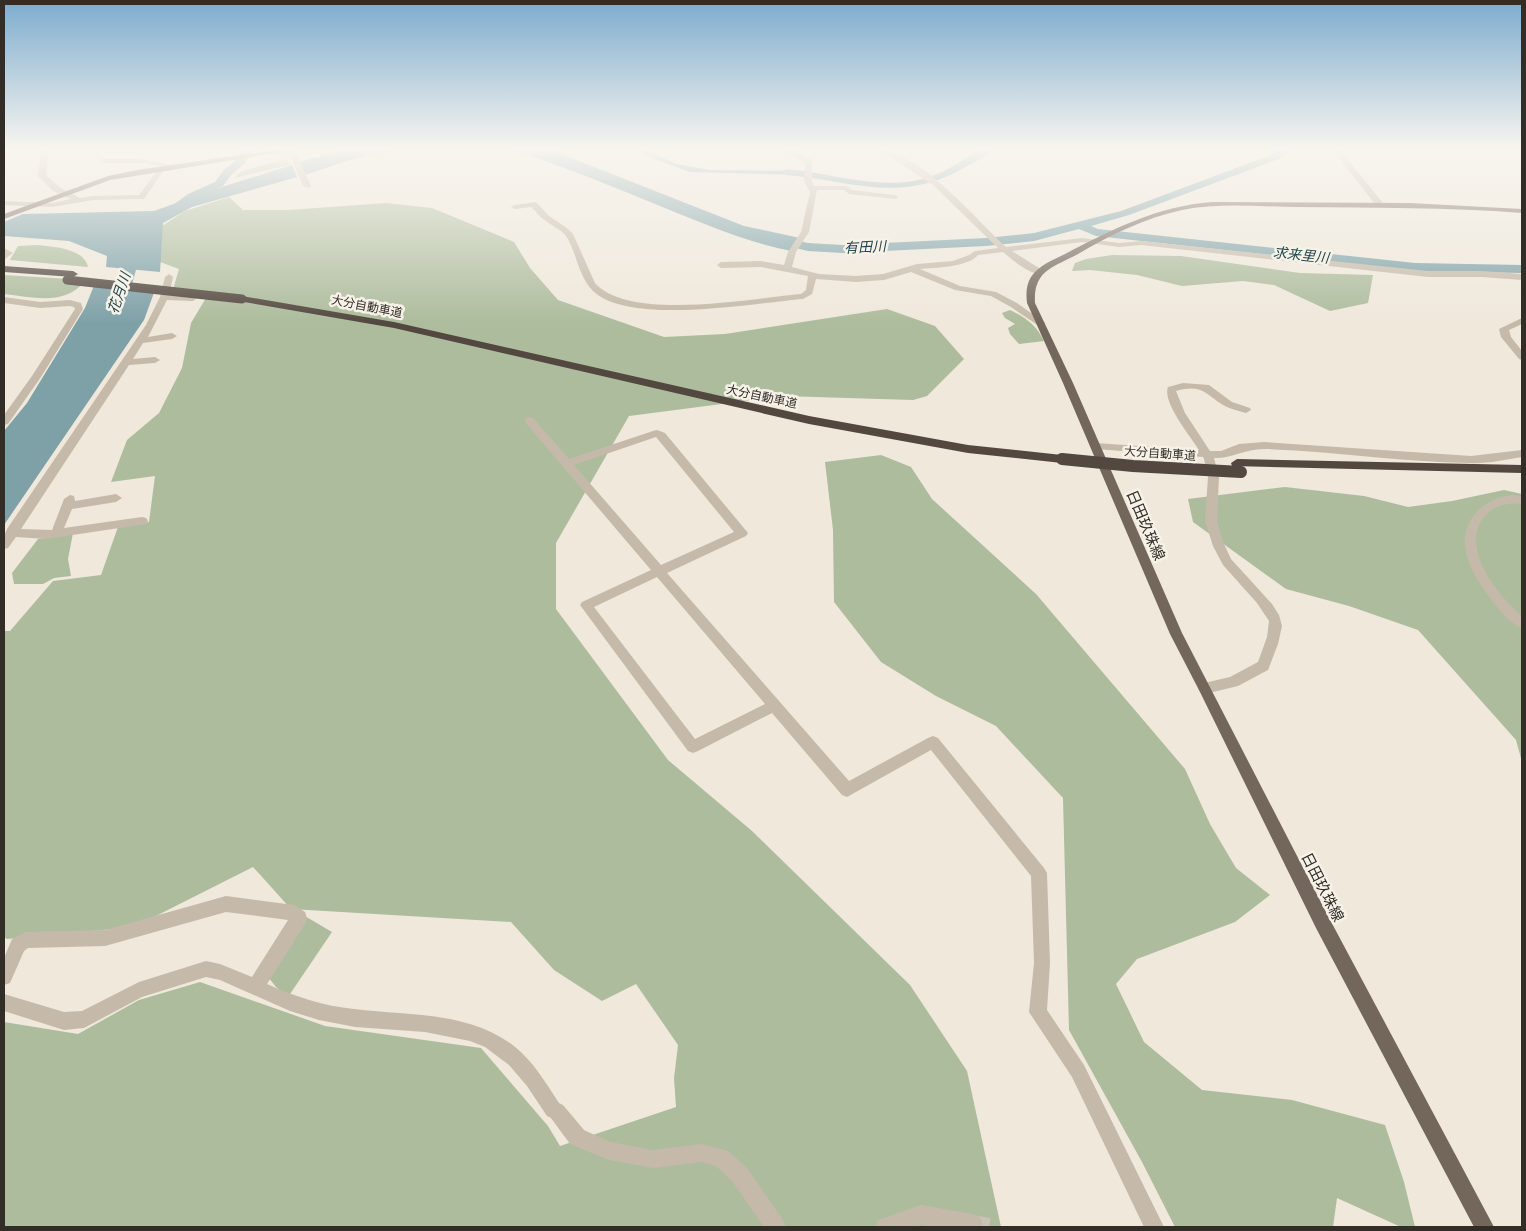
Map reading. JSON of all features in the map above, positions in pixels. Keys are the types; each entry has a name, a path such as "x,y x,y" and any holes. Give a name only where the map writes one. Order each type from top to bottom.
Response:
{"highway":[{"name":"大分自動車道","path":"4,269 244,296 403,327 810,420 968,449 1062,455 1133,466 1522,469"},
{"name":"大分自動車道","path":"4,275 70,277"},
{"name":"大分自動車道","path":"1239,467 1522,478"}],"main road":[{"path":"4,218 28,207"},
{"path":"1039,272 1092,241 1172,210 1184,207"},
{"path":"1436,207 1518,211"},
{"name":"日田玖珠線","path":"1039,272 1029,290 1031,303 1176,634 1322,922 1484,1227"}],"street":[{"path":"536,207 543,216 570,235 587,277 597,290 609,299 620,302 681,308 803,296 808,294 810,290 812,276"},
{"path":"787,268 792,252 804,232 810,207"},
{"path":"962,207 1026,266 1039,272"},
{"path":"721,265 752,264 787,268 812,276 856,279 884,277 912,269 954,262 972,257 976,253 1060,241 1082,240 1119,245 1141,243 1428,274 1520,276"},
{"path":"912,269 958,288 992,294 1014,305 1042,325"},
{"path":"4,545 151,325 164,297 169,277"},
{"path":"164,297 193,298"},
{"path":"4,300 40,305 70,302 78,305 79,309 4,422"},
{"path":"1522,321 1504,329 1506,338 1522,356"},
{"path":"141,340 172,336"},
{"path":"126,362 155,360"},
{"path":"1205,688 1233,682 1263,666 1273,637 1275,621 1227,561 1218,544 1212,528 1210,514 1215,486 1210,460 1174,403 1171,389 1183,386 1206,387 1228,404 1246,410"},
{"path":"529,420 568,463 847,790 933,742 1040,873 1042,963 1038,1012 1078,1071 1154,1227"},
{"path":"568,463 657,433 661,435 742,533 586,605 693,747 775,705"},
{"path":"1095,446 1222,455 1239,448 1264,445 1395,456 1464,459 1522,454"},
{"path":"56,534 68,502 116,498"},
{"path":"1522,500 1506,499 1484,509 1474,522 1470,538 1472,554 1478,570 1500,602 1522,623"},
{"path":"12,532 46,536 142,521"},
{"path":"4,977 18,945 26,940 105,938 226,904 294,913 299,918 256,987"},
{"path":"4,1003 64,1021 84,1019 139,990 206,970 220,972 305,1008 334,1016 458,1028 491,1040 509,1052 523,1066 553,1110 557,1111 577,1137 609,1152 654,1159 702,1153 721,1158 740,1175 776,1227"},
{"path":"885,1227 921,1214 973,1224"}],"green space":[{"path":"196,207 240,207 243,210 324,207 432,208 514,242 530,268 558,300 664,337 725,334 887,309 935,326 964,359 927,396 913,400 783,396 629,416 556,543 556,609 668,760 752,831 910,985 967,1071 1001,1227 4,1227 4,1022 78,1034 139,1000 200,982 325,1026 481,1048 548,1126 560,1146 676,1107 674,1078 678,1045 636,984 602,1001 554,970 511,922 291,909 253,867 134,927 7,939 4,937 4,631 10,631 53,581 101,575 118,527 149,522 155,476 111,482 127,440 159,413 182,368 191,323 206,298 172,293 179,269 152,259 156,230 185,211"},
{"path":"38,245 75,252 81,256 88,267 10,260 18,246"},
{"path":"1112,255 1181,256 1300,273 1373,275 1368,303 1330,311 1274,285 1243,281 1182,286 1137,275 1090,270 1072,271 1075,263 1086,259"},
{"path":"4,275 86,280 68,294 58,297 37,298 4,294"},
{"path":"1010,310 1030,322 1044,341 1019,344 1010,334 1008,328 1015,324 1005,318 1002,313"},
{"path":"881,455 911,467 932,499 1036,594 1185,769 1210,824 1236,868 1270,895 1235,922 1137,959 1116,984 1144,1042 1202,1090 1292,1100 1385,1125 1404,1182 1415,1227 1401,1227 1337,1198 1333,1227 1175,1227 1142,1162 1069,1030 1063,798 996,726 936,696 881,662 834,602 833,530 825,462"},
{"path":"1285,487 1364,496 1408,507 1452,501 1504,490 1522,494 1522,762 1516,740 1418,630 1349,606 1286,589 1193,522 1188,499"},
{"path":"73,533 68,559 71,576 54,578 43,584 14,584 12,573 38,539"},
{"path":"303,915 332,932 288,997 276,987 265,973"}],"water":[{"path":"164,207 191,207 163,223 160,272 106,267 107,256 69,241 4,236 4,222 23,214 154,211"},
{"path":"664,207 697,207 744,226 800,238 791,251 757,243"},
{"path":"95,283 155,290 144,320 4,525 4,431 27,403 85,308"}],"waterway":[{"path":"166,215 176,207"},
{"name":"有田川","path":"775,239 808,247 843,249 986,242 1034,237 1140,207"},
{"name":"求来里川","path":"1082,226 1096,232 1415,267 1522,269"},
{"name":"花月川","path":"117,304 130,269 135,245"}],"tunnel":[{"path":"973,1224 989,1227"}]}
